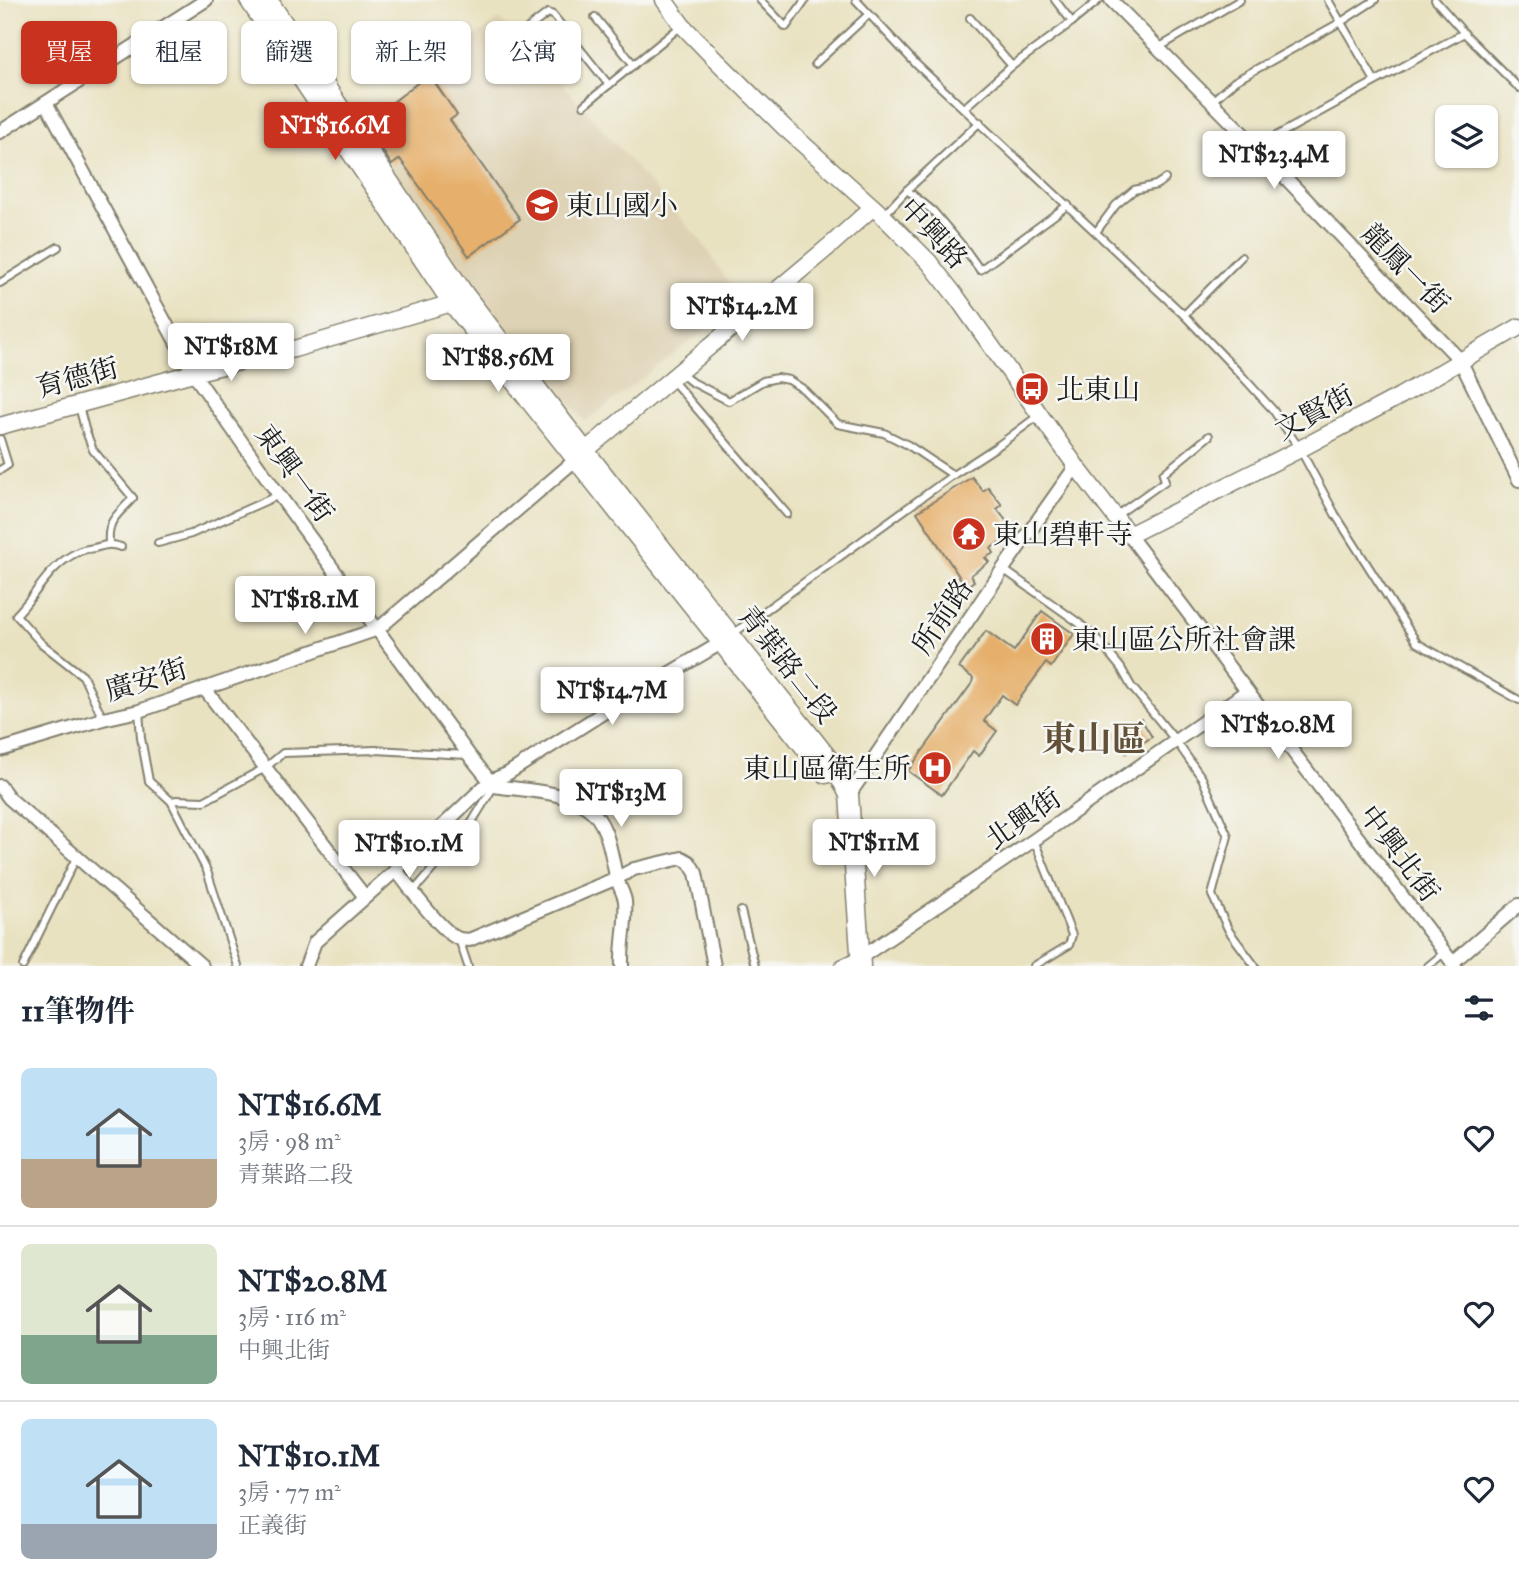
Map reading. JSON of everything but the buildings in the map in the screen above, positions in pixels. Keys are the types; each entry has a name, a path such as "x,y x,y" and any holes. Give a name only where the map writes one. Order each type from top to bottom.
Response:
{"main road":[{"name":"青葉路二段","path":"249,0 458,299 726,639 835,767 849,795"},
{"name":"青葉路二段","path":"268,0 458,299"},
{"path":"849,795 861,962"}],"street":[{"path":"0,132 206,0"},
{"name":"中興路","path":"664,0 681,25 929,262 1129,535"},
{"name":"龍鳳一街","path":"1111,0 1460,360 1519,480"},
{"name":"東興一街","path":"46,103 193,373 279,495 492,783"},
{"name":"廣安街","path":"0,750 139,711 379,629 675,375 833,243 878,212"},
{"name":"育德街","path":"0,426 193,373 293,349 458,299"},
{"name":"文賢街","path":"1129,535 1400,396 1519,327"},
{"name":"所前路","path":"849,795 1076,466"},
{"name":"中興北街","path":"1129,535 1450,960"},
{"path":"306,966 315,942 492,783 726,639"},
{"path":"204,688 365,897"},
{"name":"北興街","path":"842,966 861,962 1247,691"},
{"path":"492,783 572,800 588,807 598,818 625,899 622,966"},
{"path":"0,786 9,799 202,966"},
{"path":"396,870 444,928 459,939 468,940 634,869 682,858 689,862 696,873 714,966"},
{"path":"1450,960 1519,905"}],"lane":[{"path":"760,0 786,27 805,0"},
{"path":"856,0 916,64 1184,315 1273,410 1300,449 1335,514 1417,643 1519,700"},
{"path":"1055,0 1072,22"},
{"path":"964,108 1012,66 1099,0"},
{"path":"1158,48 1227,3 1240,0"},
{"path":"1328,0 1375,81"},
{"path":"1211,102 1235,81 1375,0"},
{"path":"1435,0 1519,88"},
{"path":"537,21 548,13 558,21"},
{"path":"815,64 869,14"},
{"path":"595,17 634,65"},
{"path":"970,18 1012,66"},
{"path":"584,106 681,25"},
{"path":"1256,147 1464,33"},
{"path":"581,50 609,85"},
{"path":"878,212 907,190 980,122"},
{"path":"1096,232 1116,205 1134,190 1156,185 1165,179"},
{"path":"907,190 933,211 980,270 1068,205"},
{"path":"0,283 58,247"},
{"path":"1184,315 1241,257"},
{"path":"675,375 729,401 763,381 777,378 789,380 803,389 838,424 884,433 908,445 953,475"},
{"path":"675,375 788,514"},
{"path":"78,404 93,450 133,498 113,520 108,530 109,543"},
{"path":"726,639 953,475 1040,416"},
{"path":"1115,516 1165,481 1163,474 1209,436"},
{"path":"0,439 8,465 0,470"},
{"path":"158,542 191,534 279,495"},
{"path":"103,719 83,676 41,643 16,615 57,564 80,550 109,543 121,547"},
{"path":"1003,569 1079,623 1098,640 1202,778 1228,836 1212,895 1229,931 1255,966"},
{"path":"139,711 149,781 171,802 207,871 238,966"},
{"path":"171,802 204,801 265,768 283,753 376,750 469,755"},
{"path":"413,892 470,827 492,783"},
{"path":"1034,840 1072,935 1069,945 1034,966"},
{"path":"23,966 76,858"},
{"path":"741,911 755,966"},
{"path":"459,939 468,966"},
{"path":"1428,966 1450,960"}],"shaded area":[{"name":"東山國小","path":"485,29 485,84 562,84 702,242 741,302 585,422 470,282 389,167 457,115 436,84 471,84 471,41"}],"place":[{"name":"東山國小","path":"542,205"},
{"name":"北東山","path":"1032,389"},
{"name":"東山碧軒寺","path":"969,534"},
{"name":"東山區公所社會課","path":"1047,639"},
{"name":"東山區衛生所","path":"935,768"}],"district":[{"name":"東山區","path":"1094,739"}]}
